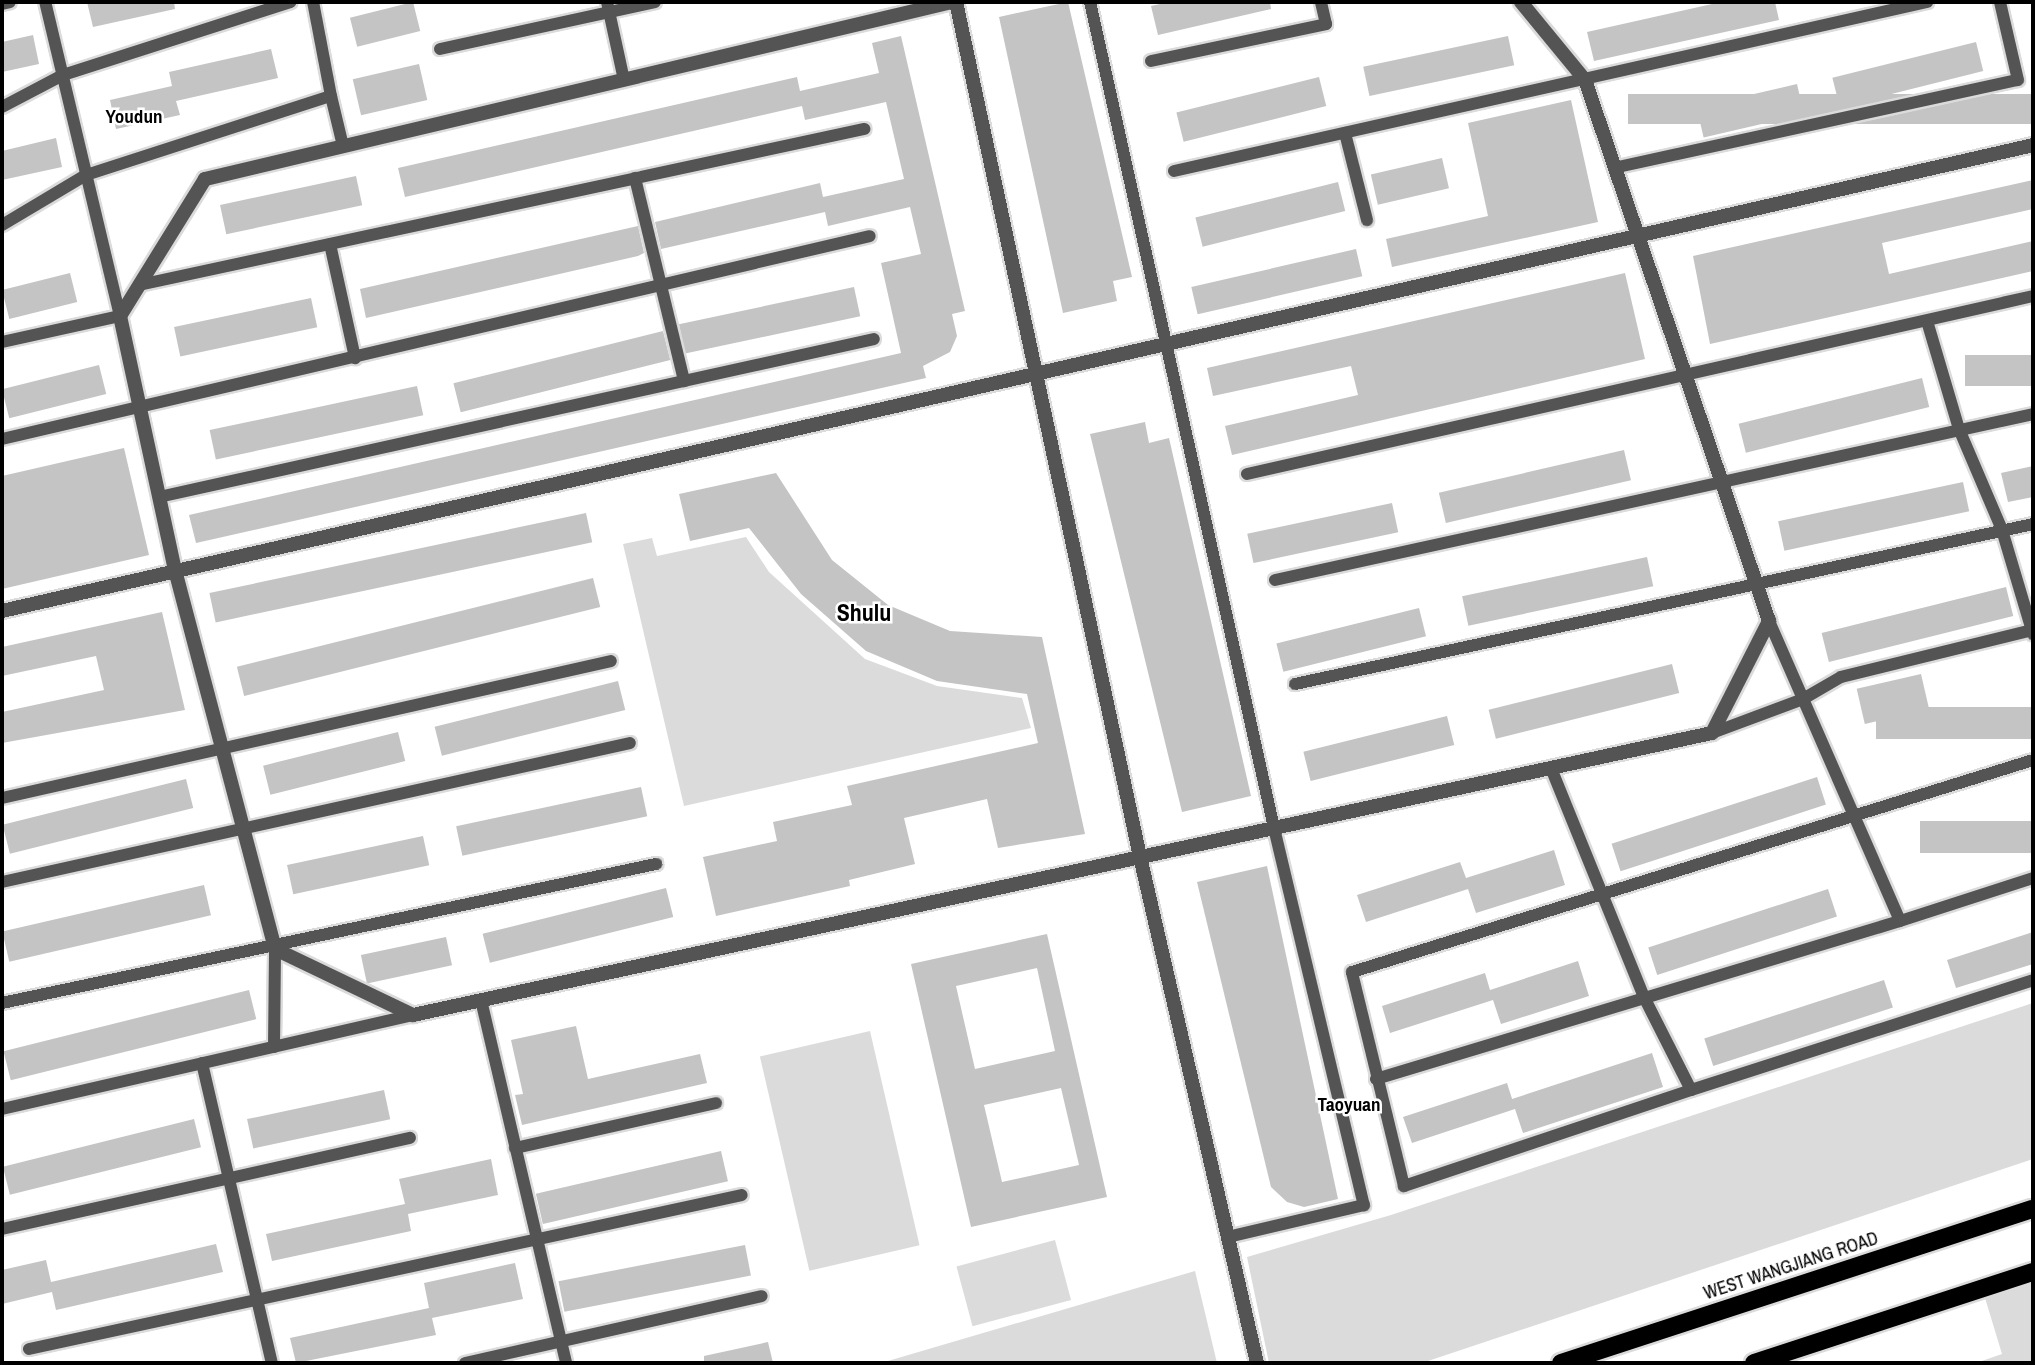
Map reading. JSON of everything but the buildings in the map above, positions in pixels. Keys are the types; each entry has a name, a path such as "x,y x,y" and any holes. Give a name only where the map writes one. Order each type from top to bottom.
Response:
{"main road":[{"name":"WEST WANGJIANG ROAD","path":"1561,1363 2033,1209"},
{"path":"1754,1363 2033,1272"}],"street":[{"path":"1257,1363 1140,857 954,2 205,179 120,316 175,570 275,949 413,1015 481,1000 1140,857 1551,768 1712,733 1769,621 1642,236 1585,80 1521,2"},
{"path":"2,611 1035,377 2033,145"}],"lane":[{"path":"2,4 10,2"},
{"path":"2,342 120,316 45,2"},
{"path":"2,107 62,75 290,2"},
{"path":"313,2 343,146"},
{"path":"440,49 608,7 655,2"},
{"path":"1090,2 1274,828 1364,1205 1228,1237"},
{"path":"1151,61 1326,23 1321,2"},
{"path":"1174,171 1927,2"},
{"path":"1618,167 2018,80 2000,2"},
{"path":"608,7 624,80"},
{"path":"2,225 86,175 331,96"},
{"path":"139,285 864,129"},
{"path":"1345,133 1367,220"},
{"path":"635,178 684,381"},
{"path":"2,439 140,409 870,236"},
{"path":"330,244 355,358"},
{"path":"1247,474 2033,296"},
{"path":"1712,733 1803,699 1841,677 2033,632 2002,530 1959,429 1927,321"},
{"path":"159,497 874,339"},
{"path":"1275,580 1722,479 2033,414"},
{"path":"1295,684 1755,581 2033,524"},
{"path":"1769,621 1900,921"},
{"path":"2,798 611,661"},
{"path":"2,882 630,743"},
{"path":"2033,760 1855,818 1352,972 1404,1185 2033,980"},
{"path":"1551,768 1644,998 1691,1090"},
{"path":"2,1003 275,949 656,864"},
{"path":"1376,1079 1900,921 2033,878"},
{"path":"274,1047 275,949"},
{"path":"481,1000 566,1363"},
{"path":"2,1109 413,1015"},
{"path":"202,1063 272,1363"},
{"path":"515,1148 716,1103"},
{"path":"2,1229 410,1138"},
{"path":"29,1349 742,1195"},
{"path":"465,1363 762,1296"}],"shaded area":[{"path":"746,537 769,572 865,659 937,686 1022,698 1031,728 684,806 623,544 652,538 657,556"},
{"path":"2033,1003 2033,1159 1422,1363 1269,1363 1247,1257 1391,1215"},
{"path":"870,1031 919,1245 809,1271 760,1056"},
{"path":"1055,1240 1071,1300 973,1326 956,1266"},
{"path":"1195,1271 1217,1363 881,1363"},
{"path":"2033,1272 2033,1363 1976,1363 2002,1354 1982,1288"}],"district":[{"name":"Youdun","path":"134,117"},
{"name":"Shulu","path":"864,613"},
{"name":"Taoyuan","path":"1349,1105"}]}
